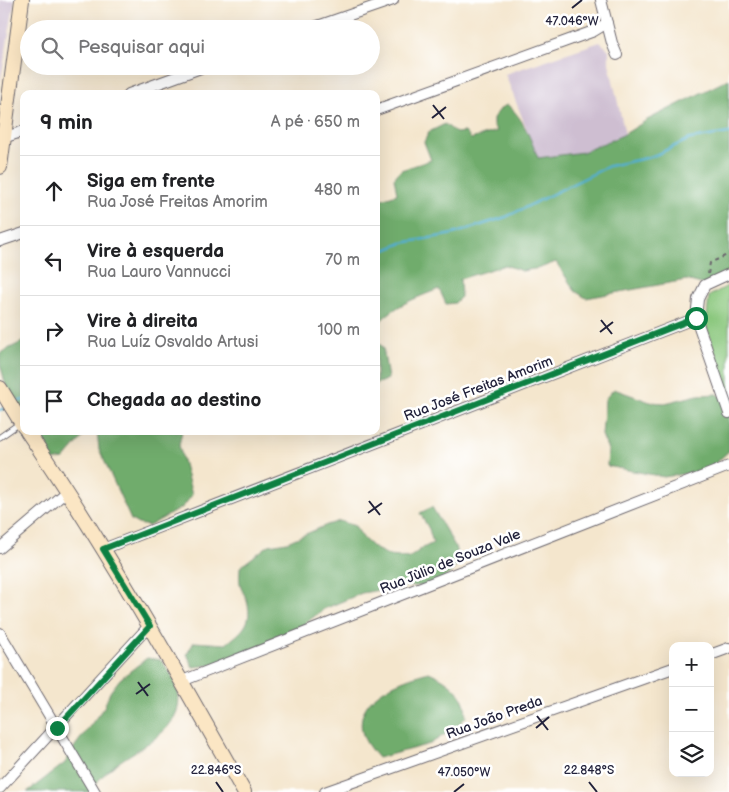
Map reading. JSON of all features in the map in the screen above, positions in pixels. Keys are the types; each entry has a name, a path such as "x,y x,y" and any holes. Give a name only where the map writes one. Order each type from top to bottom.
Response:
{"street":[{"path":"0,167 2,138 22,0"},
{"path":"335,20 393,0"},
{"path":"601,0 617,55"},
{"path":"380,109 586,35 607,23"},
{"path":"140,90 181,75"},
{"path":"2,138 20,132"},
{"path":"0,241 20,234"},
{"path":"729,274 705,285 698,299 696,318 729,413"},
{"name":"Rua José Freitas Amorim","path":"103,549 696,318"},
{"path":"0,388 20,420"},
{"path":"29,435 67,491 150,626 244,792"},
{"name":"Rua Jùlio de Souza Vale","path":"182,681 729,466"},
{"path":"0,548 67,491"},
{"path":"0,788 150,626"},
{"path":"0,633 95,792"},
{"path":"714,654 729,648"},
{"name":"Rua João Preda","path":"325,792 669,669"}],"lane":[{"path":"0,437 20,429"}],"path":[{"path":"705,285 710,263 729,254"}],"shaded area":[{"path":"0,0 15,0 0,83"},
{"path":"600,42 609,50 609,63 625,134 583,152 538,158 505,74"}],"green space":[{"path":"729,79 729,274 705,285 686,280 586,298 575,291 556,262 540,268 522,271 505,265 460,279 461,297 455,303 446,304 439,289 397,308 380,322 381,199 397,194 394,178 401,170 431,160 424,142 429,132 445,124 456,133 465,132 471,139 497,131 493,125 493,118 502,107 508,105 514,110 522,123 538,158 583,152 623,135 647,120"},
{"path":"729,285 729,399 706,326 709,296"},
{"path":"20,343 20,410 8,393 0,364 0,353"},
{"path":"380,344 383,347 388,379 380,382"},
{"path":"614,389 650,402 665,403 698,395 717,394 729,402 729,451 708,470 664,477 607,466 608,450 602,435 605,399"},
{"path":"85,435 64,459 51,461 35,436"},
{"path":"97,435 181,435 179,445 192,495 183,507 149,526 138,524 131,520 99,449"},
{"path":"432,507 455,546 459,563 435,585 397,587 362,593 324,609 274,647 221,664 193,667 187,654 194,642 226,644 246,625 249,613 246,598 240,585 240,567 269,545 287,542 340,521 355,526 364,539 374,548 390,556 409,558 433,543 429,529 420,513"},
{"path":"147,658 161,660 176,683 178,705 172,721 161,733 101,777 92,792 27,792 65,763 75,746 104,707 110,692 120,679"},
{"path":"429,672 444,680 457,691 464,702 466,717 455,728 430,744 378,758 364,738 361,724 364,712 370,702 391,686"}],"waterway":[{"path":"380,252 402,243 453,234 506,217 609,166 651,157 690,139 729,133"},
{"path":"0,410 5,408"}],"route":[{"path":"57,728 150,626 103,549 696,318"}]}
